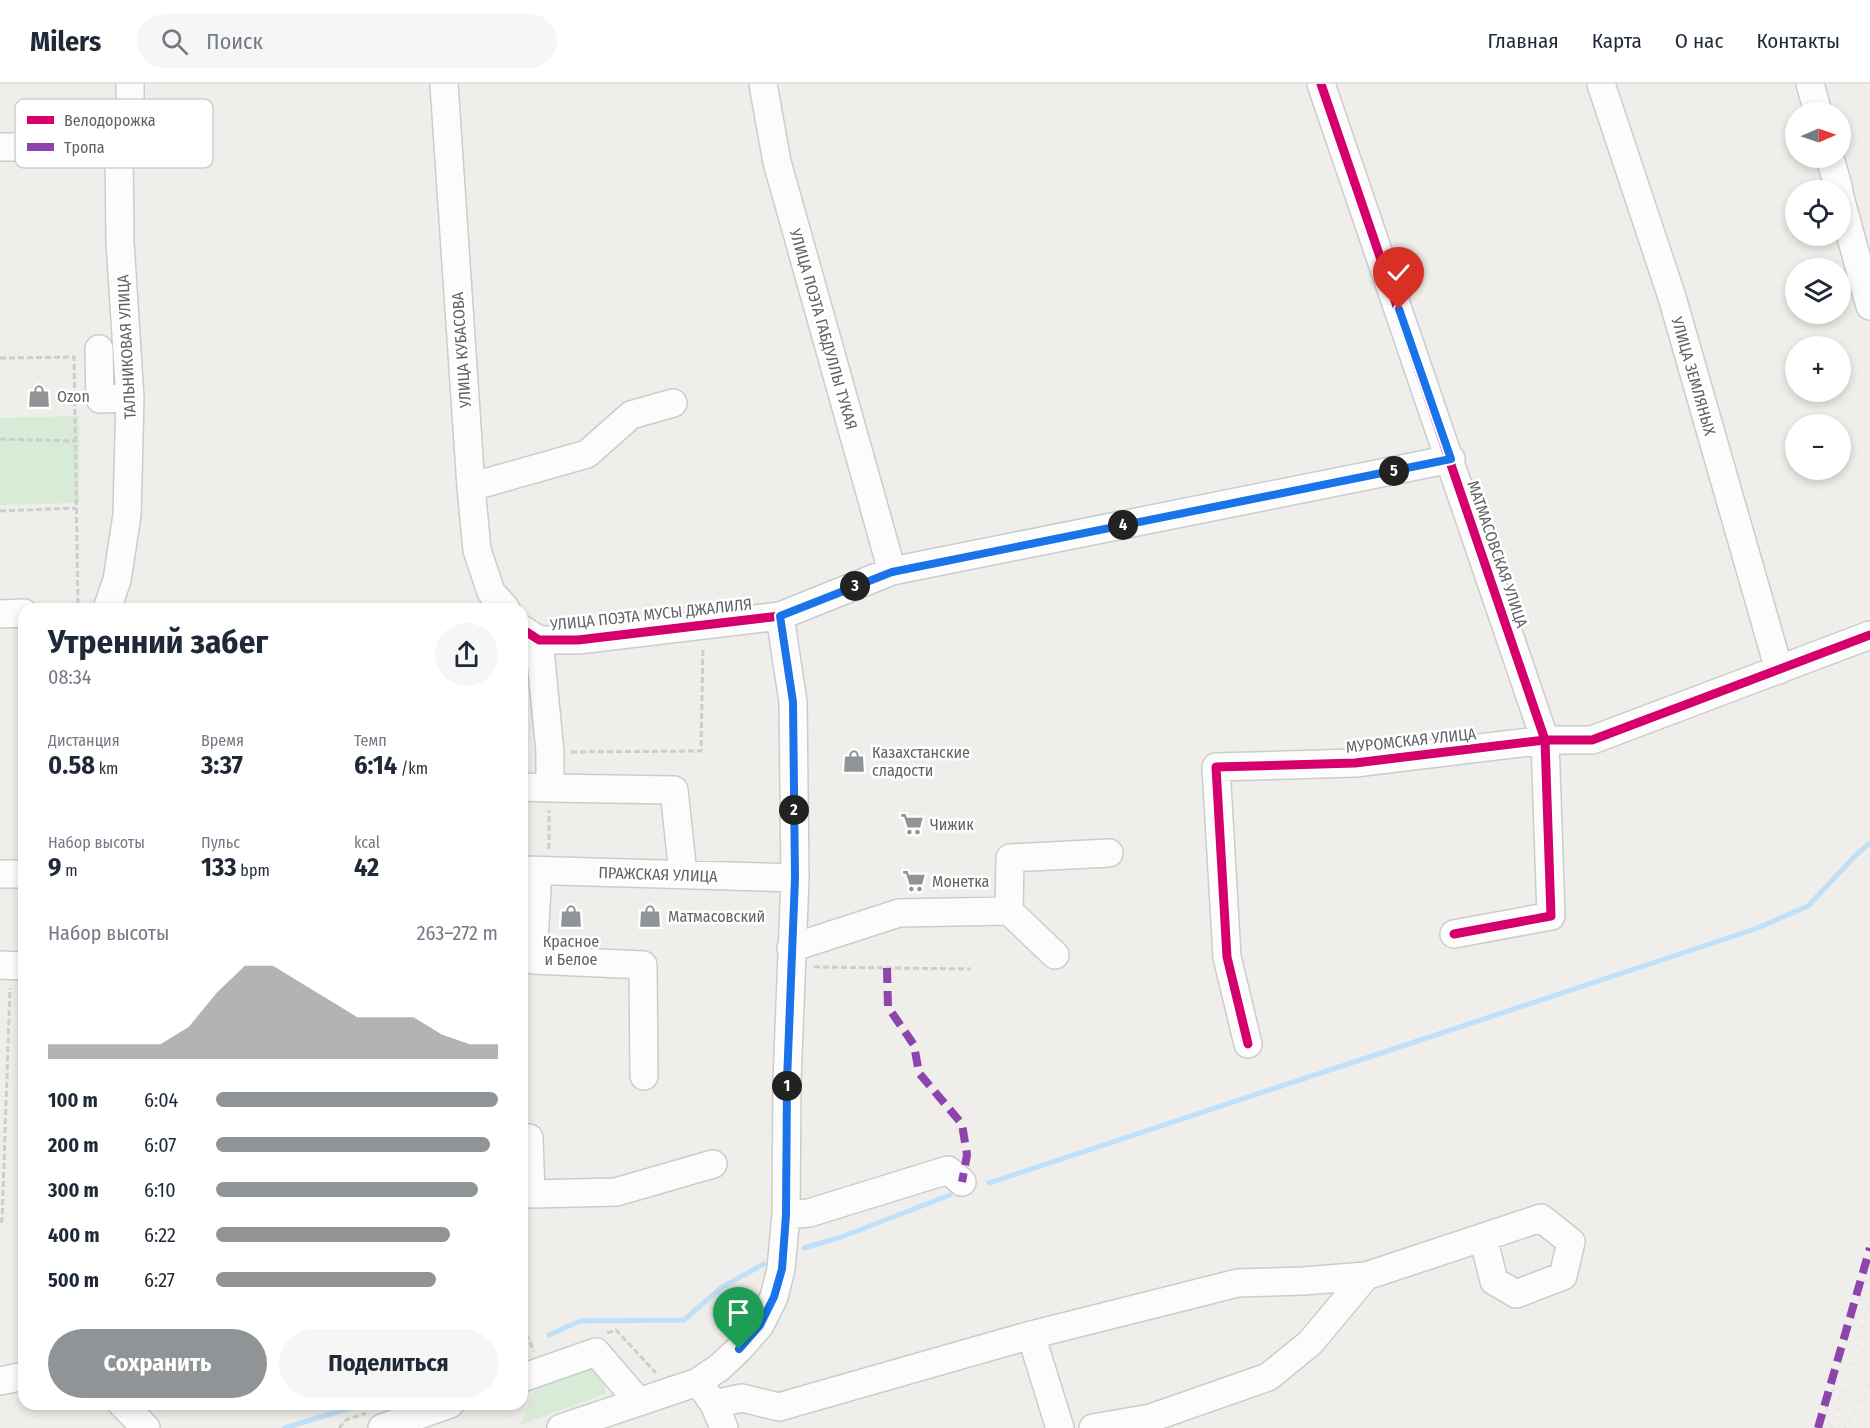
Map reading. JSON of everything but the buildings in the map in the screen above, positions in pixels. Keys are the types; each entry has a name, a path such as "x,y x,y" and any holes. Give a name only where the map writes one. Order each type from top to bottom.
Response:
{"street":[{"name":"УЛИЦА КУБАСОВА","path":"444,84 477,550 491,592 501,603"},
{"name":"УЛИЦА ПОЭТА ГАБДУЛЛЫ ТУКАЯ","path":"763,84 777,162 892,572"},
{"name":"МАТМАСОВСКАЯ УЛИЦА","path":"1321,84 1451,459 1545,740 1551,916 1454,934"},
{"name":"УЛИЦА ЗЕМЛЯНЫХ","path":"1600,84 1672,297 1779,670"},
{"path":"1810,84 1815,102"},
{"name":"ТАЛЬНИКОВАЯ УЛИЦА","path":"109,603 117,580 127,515 130,398 120,242 119,168"},
{"path":"1851,237 1870,306"},
{"path":"99,349 100,399 130,398"},
{"path":"471,487 587,454 631,415 674,403"},
{"name":"УЛИЦА ПОЭТА МУСЫ ДЖАЛИЛЯ","path":"531,634 579,640 780,616 892,572 1451,459"},
{"path":"0,614 18,613"},
{"path":"561,1428 698,1382 720,1367 760,1325 774,1297 782,1269 786,1215 787,1081 795,878 793,702 780,616"},
{"path":"531,634 550,752 550,788"},
{"name":"МУРОМСКАЯ УЛИЦА","path":"1248,1044 1227,957 1216,767 1355,763 1545,740 1592,740 1870,635"},
{"path":"528,787 674,790 682,874"},
{"path":"1009,911 1010,858 1109,853"},
{"path":"536,871 528,960 643,965 644,1076"},
{"name":"ПРАЖСКАЯ УЛИЦА","path":"536,871 795,878"},
{"path":"0,874 18,874"},
{"path":"791,948 899,913 1009,911 1055,955"},
{"path":"528,1138 531,1194 616,1192 713,1164"},
{"path":"786,1215 809,1213 948,1170 963,1182"},
{"path":"698,1382 719,1416 742,1398 779,1407 1031,1335 1238,1283 1366,1276 1483,1237"},
{"path":"1093,1428 1151,1418 1268,1377 1310,1343 1366,1276"},
{"path":"1031,1335 1060,1428"},
{"path":"529,1367 596,1352 639,1402"},
{"path":"0,1381 18,1377"},
{"path":"128,1410 146,1428"},
{"path":"382,1428 433,1410"}],"path":[{"path":"0,358 74,357 78,603"},
{"path":"0,439 75,441"},
{"path":"0,511 76,508"},
{"path":"550,752 701,751 703,624"},
{"path":"536,871 550,788"},
{"path":"0,1221 2,1221 11,966"},
{"path":"812,966 971,969"}],"green space":[{"path":"79,416 79,503 0,505 0,418"},
{"path":"590,1362 606,1377 605,1394 520,1425 538,1383"}],"waterway":[{"path":"989,1183 1755,929 1808,906 1870,843"},
{"path":"804,1248 841,1237 950,1195"},
{"path":"549,1335 580,1321 684,1320 722,1287 764,1264"},
{"path":"285,1428 344,1410"}],"railway":[{"path":"1822,1428 1870,1265"},
{"path":"1832,1428 1870,1301"},
{"path":"1845,1428 1870,1382"}],"marked path":[{"path":"887,968 888,1007 914,1045 919,1073 962,1124 967,1155 962,1182"},
{"path":"1818,1428 1870,1248"}],"cycle path":[{"path":"1321,84 1545,740 1551,916 1454,934"},
{"path":"528,633 539,640 578,640 780,616 892,571 1451,459"},
{"path":"1248,1044 1227,957 1216,767 1355,763 1545,740 1592,740 1870,635"}],"place":[{"name":"Ozon","path":"39,396"},
{"name":"Казахстанские сладости","path":"854,761"},
{"name":"Чижик","path":"912,824"},
{"name":"Монетка","path":"914,881"},
{"name":"Красное и Белое","path":"571,916"},
{"name":"Матмасовский","path":"650,916"}],"route":[{"path":"739,1349 760,1325 774,1297 782,1269 786,1215 787,1081 795,878 793,702 780,616 892,572 1451,459 1399,309"}]}
